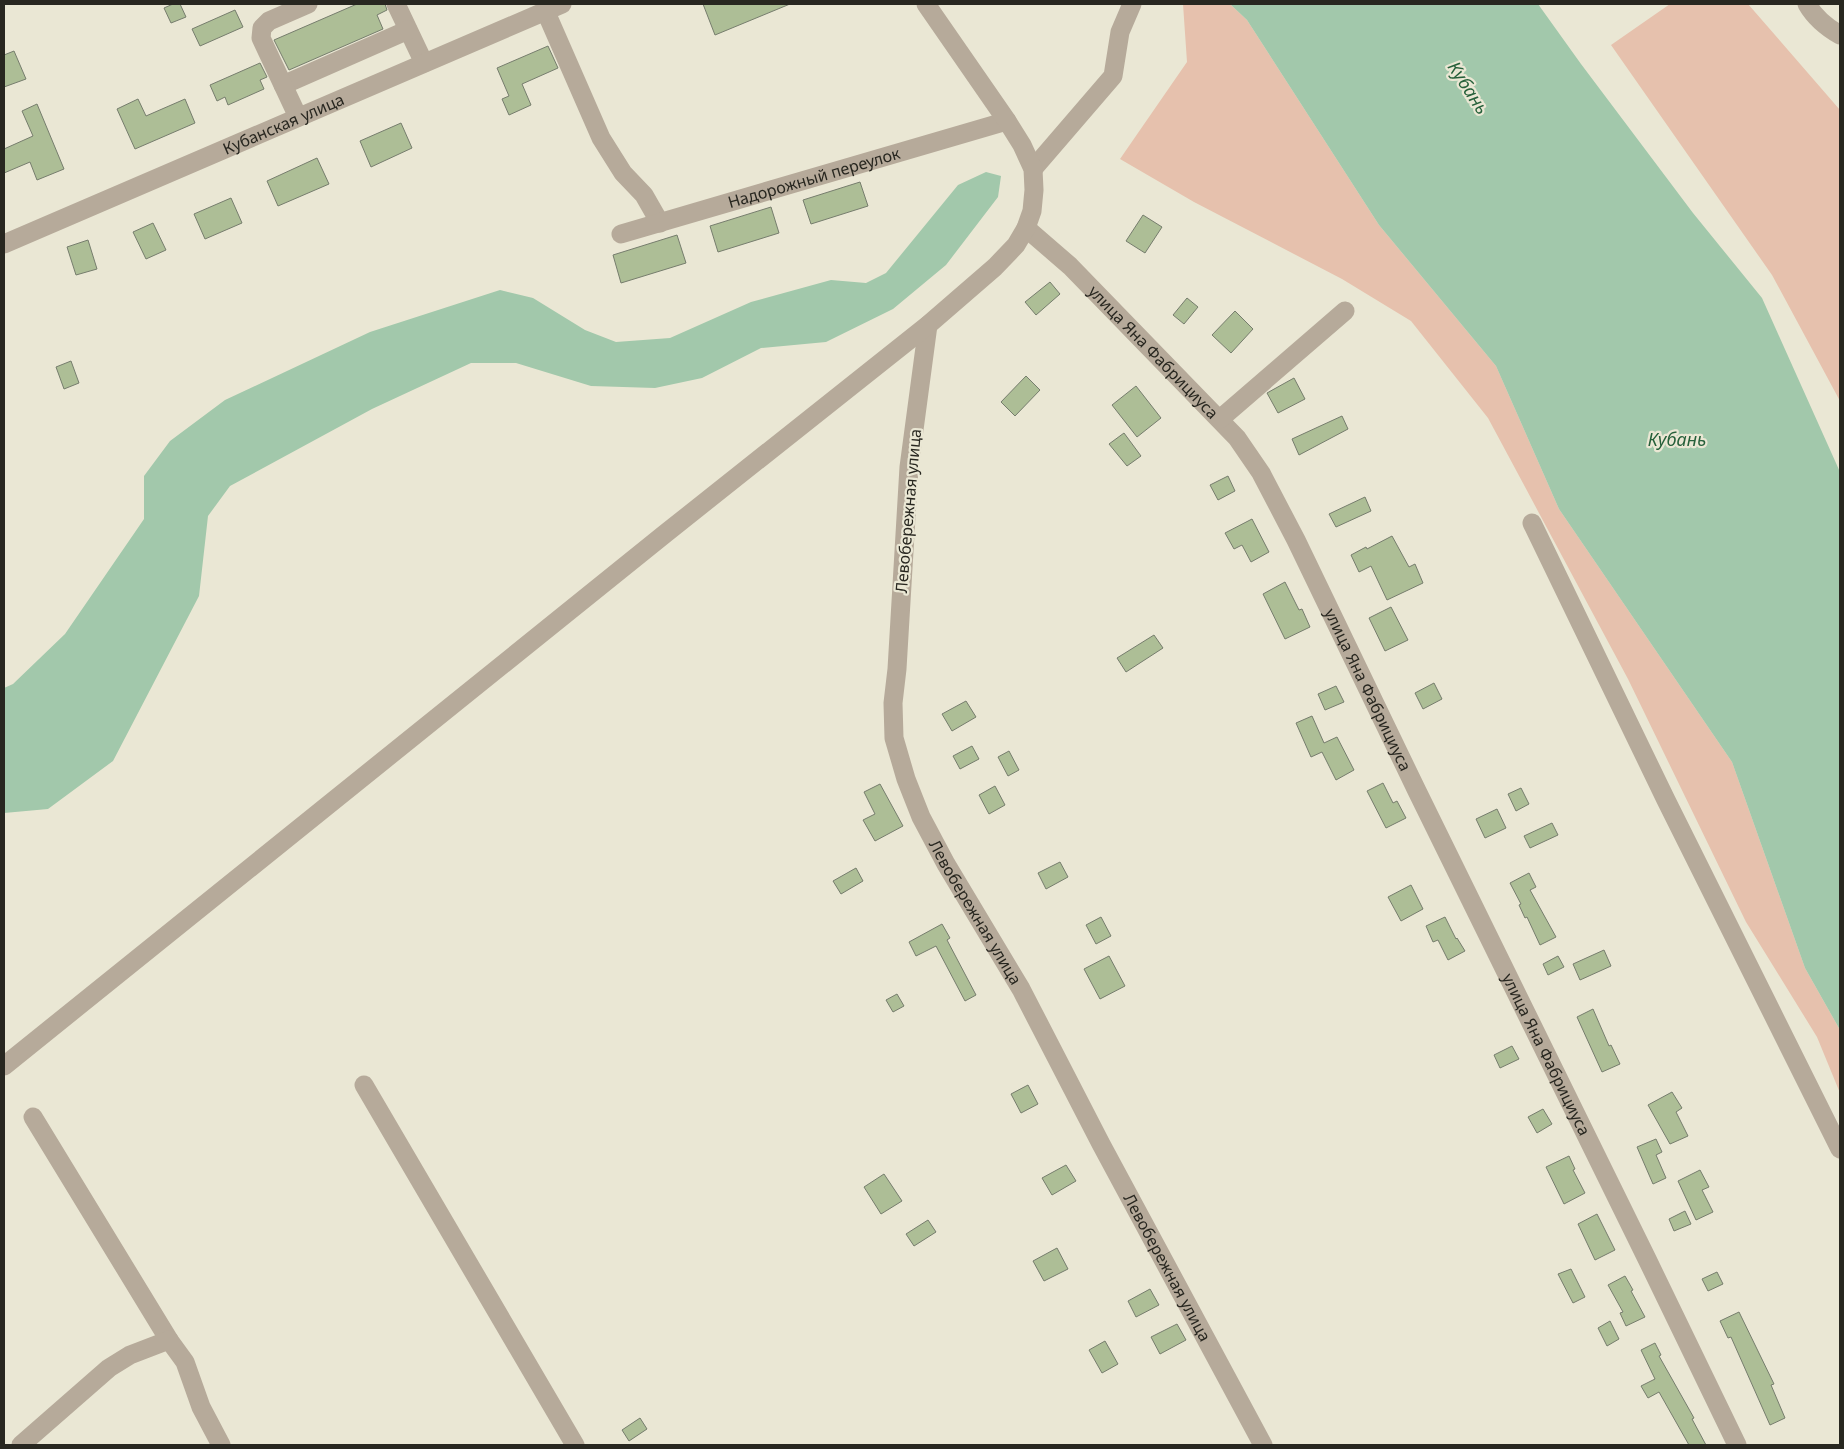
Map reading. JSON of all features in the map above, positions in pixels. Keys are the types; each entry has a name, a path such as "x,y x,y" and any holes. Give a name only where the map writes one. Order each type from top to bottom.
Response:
{"street":[{"path":"298,117 261,38 262,28 269,21 308,4"},
{"path":"396,4 424,62"},
{"path":"4,1066 666,533 928,326 995,267 1016,245 1026,228 1032,211 1033,169 1022,145 1007,121 926,4"},
{"path":"1033,169 1113,76 1120,32 1132,4"},
{"path":"1807,4 1813,14 1840,35"},
{"path":"554,6 602,138 623,173 644,195 660,223"},
{"name":"Кубанская улица","path":"4,244 554,6"},
{"path":"284,85 408,30"},
{"name":"Надорожный переулок","path":"620,234 1007,121"},
{"name":"улица Яна Фабрициуса","path":"1026,228 1070,266 1220,420 1237,438 1261,473 1296,540 1737,1445"},
{"path":"1220,420 1345,311"},
{"name":"Левобережная улица","path":"928,326 909,467 897,669 893,703 894,738 906,779 921,816 942,856 1020,989 1263,1445"},
{"path":"1532,523 1666,800 1840,1149"},
{"path":"364,1085 575,1445"},
{"path":"33,1117 184,1362 201,1407 221,1445"},
{"path":"21,1445 109,1368 130,1355 169,1340"}],"shaded area":[{"path":"1183,4 1230,4 1247,20 1379,225 1496,366 1559,509 1732,762 1805,968 1840,1030 1840,1093 1817,1037 1746,922 1628,679 1488,418 1411,321 1342,279 1194,202 1120,159 1187,62"},
{"path":"1670,4 1748,4 1840,110 1840,401 1772,275 1611,45"}],"water":[{"name":"Кубань","path":"1230,4 1538,4 1693,213 1762,298 1840,472 1840,1030 1805,968 1732,762 1559,509 1496,366 1379,225 1247,20"},
{"path":"986,172 1001,176 998,197 946,265 893,309 826,342 761,348 702,378 655,388 591,386 516,363 471,363 372,409 230,486 208,516 199,596 113,761 48,809 4,813 4,688 13,684 65,634 144,519 144,476 170,441 225,400 370,332 500,290 533,298 585,330 616,342 670,338 751,302 831,280 866,283 886,273 958,185"}],"building":[{"path":"173,4 180,4 186,17 171,23 164,8"},
{"path":"357,4 385,4 387,10 377,15 383,29 289,70 274,40"},
{"path":"703,4 790,4 715,35"},
{"path":"235,10 243,27 200,46 192,29"},
{"path":"548,46 558,68 522,84 531,105 509,115 502,99 509,96 497,68"},
{"path":"14,51 26,79 4,87 4,55"},
{"path":"260,63 267,77 260,80 264,89 228,105 225,97 217,101 210,85"},
{"path":"138,99 146,116 185,99 195,123 135,149 117,109"},
{"path":"37,104 64,169 37,180 30,162 4,173 4,149 33,136 22,111"},
{"path":"401,123 412,148 371,167 360,141"},
{"path":"317,158 329,184 278,206 267,181"},
{"path":"860,182 868,206 811,224 803,200"},
{"path":"231,198 242,223 205,239 194,214"},
{"path":"771,207 779,233 718,252 710,226"},
{"path":"1143,215 1162,227 1145,253 1126,241"},
{"path":"153,223 166,250 146,259 133,232"},
{"path":"677,235 686,263 621,283 613,255"},
{"path":"88,240 97,269 76,275 67,247"},
{"path":"1050,282 1060,294 1036,315 1025,302"},
{"path":"1187,298 1198,307 1184,324 1173,315"},
{"path":"1235,311 1253,329 1231,353 1212,335"},
{"path":"71,361 79,383 64,389 56,367"},
{"path":"1026,376 1040,390 1015,416 1001,402"},
{"path":"1294,378 1305,399 1278,413 1267,393"},
{"path":"1136,386 1161,418 1137,437 1112,405"},
{"path":"1342,416 1348,429 1299,455 1292,439"},
{"path":"1124,433 1141,456 1127,466 1109,444"},
{"path":"1228,476 1235,491 1218,500 1210,485"},
{"path":"1365,497 1371,511 1336,527 1329,514"},
{"path":"1252,519 1269,552 1251,562 1242,545 1234,549 1225,533"},
{"path":"1392,536 1409,567 1415,564 1423,583 1387,600 1371,566 1359,572 1351,555"},
{"path":"1285,582 1299,610 1302,609 1310,627 1285,639 1263,594"},
{"path":"1391,607 1408,640 1385,651 1369,618"},
{"path":"1154,635 1163,648 1126,672 1117,658"},
{"path":"1434,683 1442,699 1423,709 1415,693"},
{"path":"1336,686 1344,702 1325,710 1318,694"},
{"path":"966,701 976,717 952,731 942,714"},
{"path":"1312,716 1324,743 1337,737 1354,770 1336,780 1322,752 1311,757 1296,723"},
{"path":"972,746 979,759 960,769 953,756"},
{"path":"1009,751 1019,770 1008,776 998,757"},
{"path":"1383,783 1393,803 1397,801 1406,818 1386,828 1367,791"},
{"path":"880,784 903,826 875,841 863,820 875,814 864,792"},
{"path":"995,786 1005,805 989,814 979,795"},
{"path":"1521,788 1529,804 1516,811 1508,794"},
{"path":"1497,809 1506,828 1485,838 1476,819"},
{"path":"1552,823 1558,835 1530,848 1524,836"},
{"path":"1060,862 1068,877 1046,889 1038,873"},
{"path":"856,868 863,881 841,894 833,881"},
{"path":"1529,873 1536,887 1530,890 1556,937 1540,945 1527,917 1525,918 1519,905 1521,904 1510,883"},
{"path":"1411,885 1423,909 1401,921 1388,897"},
{"path":"1101,917 1111,936 1096,944 1086,925"},
{"path":"1445,917 1456,939 1465,951 1448,960 1438,940 1433,942 1426,926"},
{"path":"942,924 950,938 947,940 976,995 965,1001 936,946 916,956 909,942"},
{"path":"1604,950 1611,966 1580,980 1573,964"},
{"path":"1109,956 1125,986 1100,999 1084,969"},
{"path":"1558,956 1564,967 1548,975 1543,964"},
{"path":"897,994 904,1006 893,1012 886,1000"},
{"path":"1593,1009 1609,1046 1611,1045 1620,1064 1602,1072 1577,1017"},
{"path":"1512,1046 1519,1059 1500,1068 1494,1055"},
{"path":"1028,1085 1038,1104 1021,1113 1011,1094"},
{"path":"1672,1092 1682,1108 1676,1112 1688,1136 1670,1144 1648,1105"},
{"path":"1543,1109 1552,1124 1537,1133 1528,1117"},
{"path":"1656,1139 1662,1152 1656,1155 1666,1178 1653,1184 1637,1147"},
{"path":"1569,1156 1575,1169 1573,1170 1585,1193 1564,1204 1546,1167"},
{"path":"1066,1165 1076,1181 1052,1195 1042,1178"},
{"path":"1700,1170 1709,1187 1702,1190 1713,1212 1696,1220 1678,1181"},
{"path":"884,1174 902,1201 881,1214 864,1187"},
{"path":"1685,1211 1691,1224 1674,1231 1669,1219"},
{"path":"1597,1214 1615,1250 1595,1260 1578,1224"},
{"path":"928,1220 936,1232 914,1246 906,1234"},
{"path":"1057,1248 1068,1269 1044,1281 1033,1261"},
{"path":"1571,1269 1585,1297 1573,1303 1558,1274"},
{"path":"1717,1272 1723,1284 1708,1291 1702,1279"},
{"path":"1625,1276 1645,1317 1626,1326 1620,1313 1623,1312 1608,1285"},
{"path":"1150,1289 1159,1305 1136,1317 1128,1301"},
{"path":"1739,1312 1774,1384 1771,1385 1785,1418 1770,1425 1731,1337 1728,1338 1720,1321"},
{"path":"1610,1321 1619,1339 1607,1346 1598,1328"},
{"path":"1177,1324 1186,1340 1160,1354 1151,1337"},
{"path":"1105,1341 1118,1364 1102,1373 1089,1350"},
{"path":"1655,1343 1661,1355 1659,1356 1694,1418 1692,1419 1706,1445 1689,1445 1659,1392 1648,1398 1641,1386 1655,1379 1641,1350"},
{"path":"640,1418 647,1429 629,1441 622,1430"}]}
